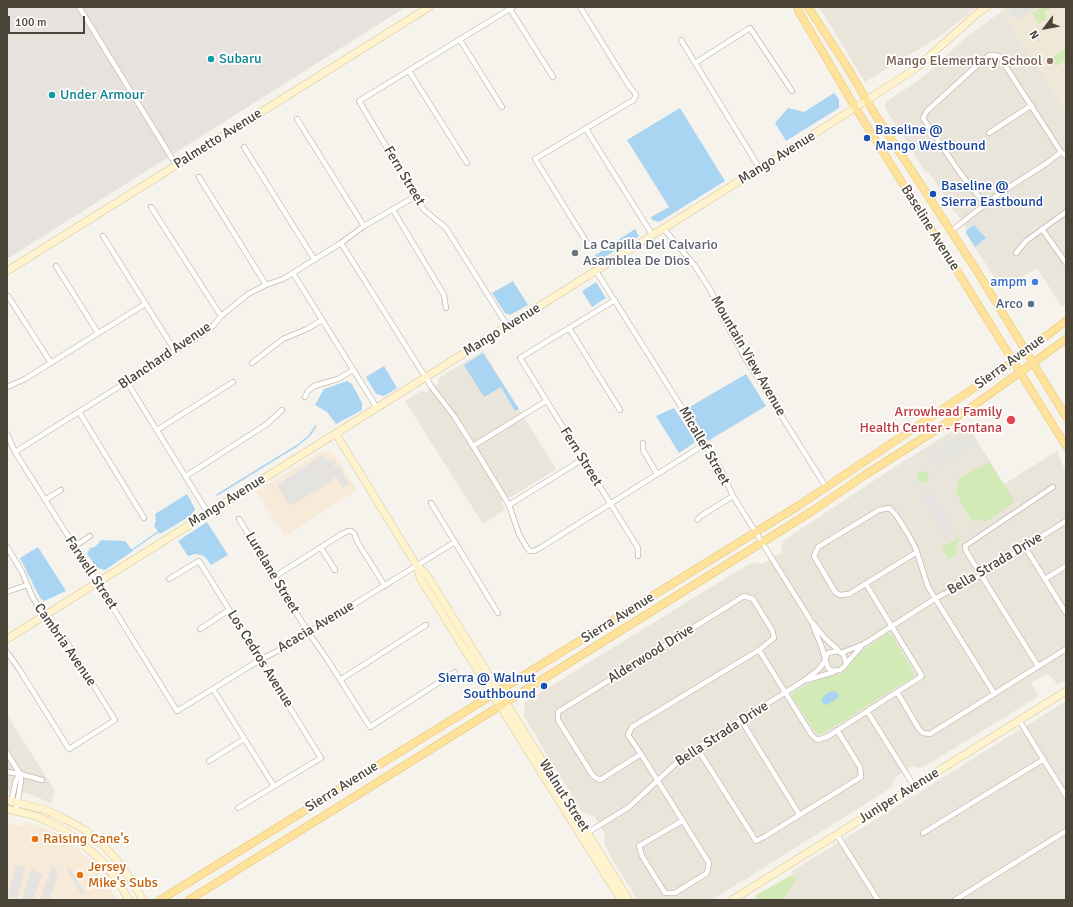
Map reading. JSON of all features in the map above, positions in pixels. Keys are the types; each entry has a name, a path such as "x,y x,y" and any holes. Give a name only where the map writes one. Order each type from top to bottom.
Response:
{"main road":[{"name":"Baseline Avenue","path":"797,7 856,107 1066,446"},
{"name":"Baseline Avenue","path":"808,7 951,231 1066,417"},
{"name":"Sierra Avenue","path":"160,900 756,532 826,487 1013,361 1066,321"},
{"name":"Sierra Avenue","path":"189,900 762,542 969,409 1066,339"}],"street":[{"path":"79,7 176,165"},
{"name":"Palmetto Avenue","path":"7,271 429,7"},
{"path":"580,7 636,95 633,100 535,159 589,246"},
{"name":"Mango Avenue","path":"7,639 760,169 915,69 979,12 987,7"},
{"path":"467,163 409,71 511,8 553,77"},
{"path":"695,63 750,28 792,92"},
{"path":"460,40 502,108"},
{"path":"680,40 760,169"},
{"path":"985,204 960,173 923,118 926,111 984,59 994,55 999,56 1061,152 1066,156"},
{"name":"Fern Street","path":"409,71 359,101 427,213 442,223 446,228 508,327"},
{"path":"989,133 1032,105"},
{"path":"297,119 364,226"},
{"path":"586,128 652,236"},
{"path":"244,147 314,259"},
{"path":"951,231 985,204 1061,152"},
{"path":"199,177 266,285"},
{"name":"Blanchard Avenue","path":"15,452 205,332 220,316 248,294 283,279 341,243 364,226 416,196"},
{"path":"151,207 220,316"},
{"path":"393,210 444,295 446,308"},
{"path":"1016,252 1026,241 1066,212"},
{"name":"Mountain View Avenue","path":"664,228 695,266 711,291 721,314 745,358 826,487"},
{"path":"1042,229 1066,263"},
{"path":"103,236 175,351"},
{"path":"341,243 426,378 454,416 473,446 509,505 519,534 530,551 534,551 705,444"},
{"path":"56,266 98,333"},
{"name":"Micallef Street","path":"596,271 721,470 733,496 811,621 825,638 840,652"},
{"path":"293,273 377,408"},
{"path":"8,296 51,363"},
{"path":"615,300 569,328 620,410"},
{"path":"7,387 25,379 146,304"},
{"path":"252,363 282,339 307,329 322,320"},
{"name":"Fern Street","path":"569,328 520,358 638,548 638,556"},
{"path":"305,396 314,386 338,379 353,370"},
{"path":"127,382 208,513"},
{"path":"157,430 233,382"},
{"path":"473,446 546,400"},
{"path":"186,476 267,424 282,410"},
{"path":"79,412 144,518"},
{"name":"Farwell Street","path":"7,434 15,452 177,711"},
{"name":"Walnut Street","path":"336,434 417,566 426,574 496,693 630,900"},
{"path":"643,443 643,450 658,474"},
{"path":"509,505 583,459"},
{"path":"1038,666 966,551 965,546 1053,487"},
{"path":"45,500 61,490"},
{"path":"697,520 733,496"},
{"path":"431,503 498,613"},
{"path":"917,552 849,594 840,595 835,592 814,556 818,547 879,510 889,508 896,515 917,552 928,587 994,693"},
{"name":"Lurelane Street","path":"239,519 308,632 370,727 455,672"},
{"name":"Bella Strada Drive","path":"840,652 864,644 936,598 981,575 1066,521"},
{"path":"274,577 342,534 351,531 354,533 358,543 385,586"},
{"path":"74,546 90,536"},
{"name":"Acacia Avenue","path":"177,711 260,660 284,648 455,542"},
{"name":"Cambria Avenue","path":"7,547 43,616 56,633 66,641 115,720 69,749 7,652"},
{"path":"1025,547 1066,613"},
{"path":"321,548 335,570"},
{"name":"Los Cedros Avenue","path":"169,579 199,561 321,758 274,786"},
{"path":"1045,579 1066,566"},
{"path":"682,821 639,846 642,856 665,893 675,893 707,873 709,863 628,735 632,727 759,650 811,734 817,740 827,737 922,676 866,584"},
{"path":"7,592 27,585"},
{"name":"Alderwood Drive","path":"641,754 600,780 592,776 558,720 558,712 744,596 754,599 772,630 774,638 759,650"},
{"path":"200,629 229,610"},
{"name":"Micallef Street","path":"811,621 825,660"},
{"path":"340,680 426,625"},
{"name":"Bella Strada Drive","path":"845,666 864,644"},
{"path":"896,692 923,733 930,734 1066,649"},
{"path":"831,652 840,652 846,660 845,666 840,670 830,670 825,660 831,652"},
{"name":"Bella Strada Drive","path":"587,833 628,807 684,756 802,682 818,670 825,660"},
{"name":"Bella Strada Drive","path":"802,682 836,671"},
{"path":"213,689 274,786 238,808"},
{"name":"Juniper Avenue","path":"732,900 743,897 837,835 1066,691"},
{"name":"Walnut Street","path":"503,704 621,900"},
{"path":"867,711 914,786"},
{"path":"741,720 800,814"},
{"path":"1019,720 1066,796"},
{"path":"697,748 756,841 861,777 860,767 837,730"},
{"path":"209,761 244,738"},
{"path":"7,753 20,774"},
{"path":"923,833 1044,759"},
{"path":"7,772 42,780"},
{"path":"20,774 16,780 11,810 36,816 59,827 78,840 103,862 129,900"},
{"path":"12,801 33,806 55,814 89,834 103,845 117,860 143,900"},
{"path":"958,899 1066,831"},
{"path":"837,835 878,900"}],"shaded area":[{"path":"7,7 406,7 7,259"},
{"path":"819,7 977,7 942,35 865,82"},
{"name":"Mango Elementary School","path":"1004,7 1066,7 1066,111 1001,9"},
{"path":"1006,7 1013,7 1014,9 1014,7 1039,7 1017,21 1015,17 1012,17"},
{"path":"1002,11 1066,111 1066,304 1062,307 1037,268 1002,289 966,233 967,229 929,172 926,173 885,108 886,102 916,82 965,38"},
{"path":"483,351 556,469 515,495 501,501 505,510 483,524 405,401 421,391 426,392 437,385 439,378"},
{"path":"966,423 1004,484 1057,451 1063,466 1066,469 1066,680 1058,685 1048,673 1031,683 1039,696 922,768 912,766 896,777 891,788 712,900 637,900 610,855 604,843 605,835 595,817 581,811 524,716 525,702 734,573 753,562 762,564 781,553 783,541 896,466"},
{"path":"973,435 978,443 936,469 929,454 958,436 962,442"},
{"path":"321,451 333,453 336,456 357,490 285,536 256,492"},
{"path":"322,455 324,458 331,461 334,460 336,464 333,466 334,468 338,465 349,484 342,488 338,480 334,477 331,478 332,481 293,505 291,503 288,504 277,485 316,459 319,462 317,458"},
{"path":"931,491 955,531 946,536 921,497"},
{"path":"1066,701 1066,900 783,900 796,880 791,872"},
{"path":"7,715 55,791 51,803 29,794 7,790"},
{"path":"26,822 56,833 77,848 94,865 117,900 7,900 7,823 20,826"},
{"path":"16,865 25,867 17,899 8,897"},
{"path":"52,866 57,868 55,872 59,873 49,900 40,900"},
{"path":"70,868 85,893 82,895 66,870"},
{"path":"31,869 42,874 33,900 22,900"}],"green space":[{"path":"1042,7 1052,7 1044,12 1047,18 1039,24 1032,13"},
{"path":"1066,49 1066,60 1056,66 1051,58"},
{"path":"989,462 1015,502 984,523 982,518 973,522 956,493 959,478"},
{"path":"921,471 925,471 929,477 925,483 921,483 917,479 917,475"},
{"path":"961,536 956,546 957,554 949,559 941,548"},
{"path":"887,633 893,636 913,671 914,676 822,734 817,734 793,699 792,697 794,691 818,679 841,674 859,654"},
{"path":"792,875 796,880 783,900 755,900 756,895"}],"water":[{"path":"834,93 839,99 839,108 786,141 775,123 788,108 804,112"},
{"path":"680,108 725,181 659,222 652,220 651,217 669,207 627,140"},
{"path":"974,225 986,238 975,247 966,233 967,230"},
{"path":"635,229 639,236 595,263 591,258"},
{"path":"513,281 528,305 510,315 505,313 492,293"},
{"path":"596,282 606,298 592,307 582,291"},
{"path":"483,353 519,409 515,411 501,387 484,397 464,365"},
{"path":"384,366 397,388 384,396 376,394 366,377"},
{"path":"746,374 766,406 708,441 688,408"},
{"path":"347,381 352,384 362,403 362,410 336,424 327,412 315,405 324,389"},
{"path":"674,408 694,439 694,443 679,453 656,416"},
{"path":"187,494 195,509 192,515 160,534 154,526 156,521 155,514"},
{"path":"207,522 228,555 211,565 202,555 195,554 188,556 178,541"},
{"path":"101,540 125,541 133,551 105,570 97,568 87,554 90,548 95,547"},
{"path":"38,547 66,591 44,601 37,592 20,558"},
{"path":"836,691 839,696 838,698 827,705 824,705 821,700 823,699 822,698 827,693"}],"waterway":[{"path":"217,495 298,445 309,436 316,426"},
{"path":"132,550 158,532"}],"place":[{"name":"Subaru","path":"211,59"},
{"name":"Mango Elementary School","path":"1050,61"},
{"name":"Under Armour","path":"52,95"},
{"name":"Baseline @ Mango Westbound","path":"867,138"},
{"name":"Baseline @ Sierra Eastbound","path":"933,194"},
{"name":"La Capilla Del Calvario Asamblea De Dios","path":"575,253"},
{"name":"ampm","path":"1035,282"},
{"name":"Arco","path":"1031,304"},
{"name":"Arrowhead Family Health Center - Fontana","path":"1011,420"},
{"name":"Sierra @ Walnut Southbound","path":"544,686"},
{"name":"Raising Cane's","path":"35,839"},
{"name":"Jersey Mike's Subs","path":"80,875"}]}
